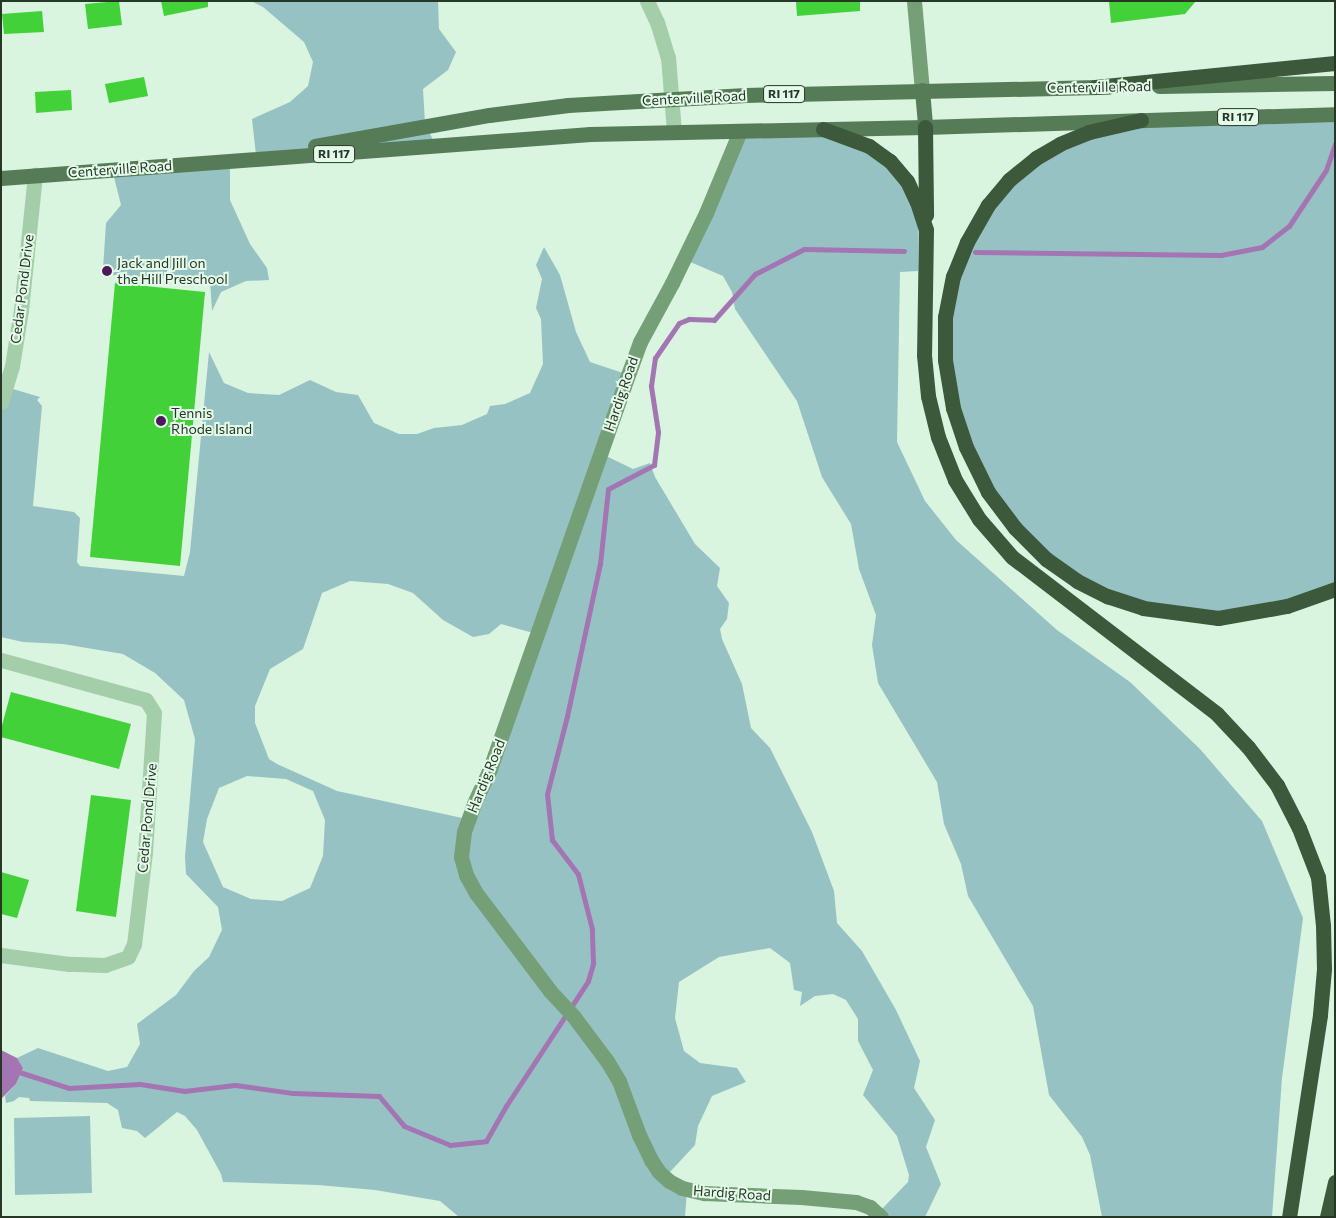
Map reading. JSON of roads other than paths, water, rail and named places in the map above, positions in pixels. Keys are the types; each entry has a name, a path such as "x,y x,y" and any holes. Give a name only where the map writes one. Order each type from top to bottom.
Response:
{"highway":[{"path":"1095,87 1335,63"},
{"path":"1141,120 1089,132 1060,144 1036,158 1009,180 988,206 967,242 954,276 945,317 945,360 954,408 966,447 988,492 1015,528 1046,559 1077,581 1106,596 1143,608 1218,618 1287,606 1335,589"},
{"path":"925,127 924,355 928,396 938,437 955,480 979,519 1012,557 1216,714 1248,747 1277,785 1299,828 1318,877 1323,925 1324,969 1320,1015 1290,1217"},
{"path":"823,129 869,146 890,161 907,181 917,202 926,230"},
{"path":"1327,1217 1335,1182"}],"main road":[{"name":"Centerville Road","path":"238,160 489,115 568,106 670,99 922,90 1335,83"},
{"path":"922,90 925,127"},
{"name":"Centerville Road","path":"1,178 590,134 925,127 1335,114"}],"street":[{"path":"647,1 657,22 668,57 674,132"},
{"path":"914,1 922,90"},
{"name":"Hardig Road","path":"740,131 706,214 640,342 490,769 464,832 461,858 469,883 557,999 574,1017 619,1082 645,1148 659,1172 669,1181 682,1188 704,1194 801,1197 856,1202 870,1207 881,1217"},
{"name":"Cedar Pond Drive","path":"1,402 12,366 21,310 35,175"},
{"name":"Cedar Pond Drive","path":"1,660 146,700 154,713 145,852 134,944 128,957 105,965 68,964 1,955"}],"waterway":[{"path":"975,252 1221,255 1262,247 1289,226 1326,170 1335,144"},
{"path":"19,1072 69,1088 140,1084 184,1091 235,1085 293,1093 379,1096 404,1126 450,1145 486,1141 506,1106 588,981 593,963 592,929 578,874 552,840 547,794 567,716 600,564 608,489 654,465 658,432 651,386 655,358 679,323 689,319 714,320 755,274 804,249 904,251"}],"place":[{"name":"Jack and Jill on the Hill Preschool","path":"107,271"},
{"name":"Tennis Rhode Island","path":"161,421"}]}
